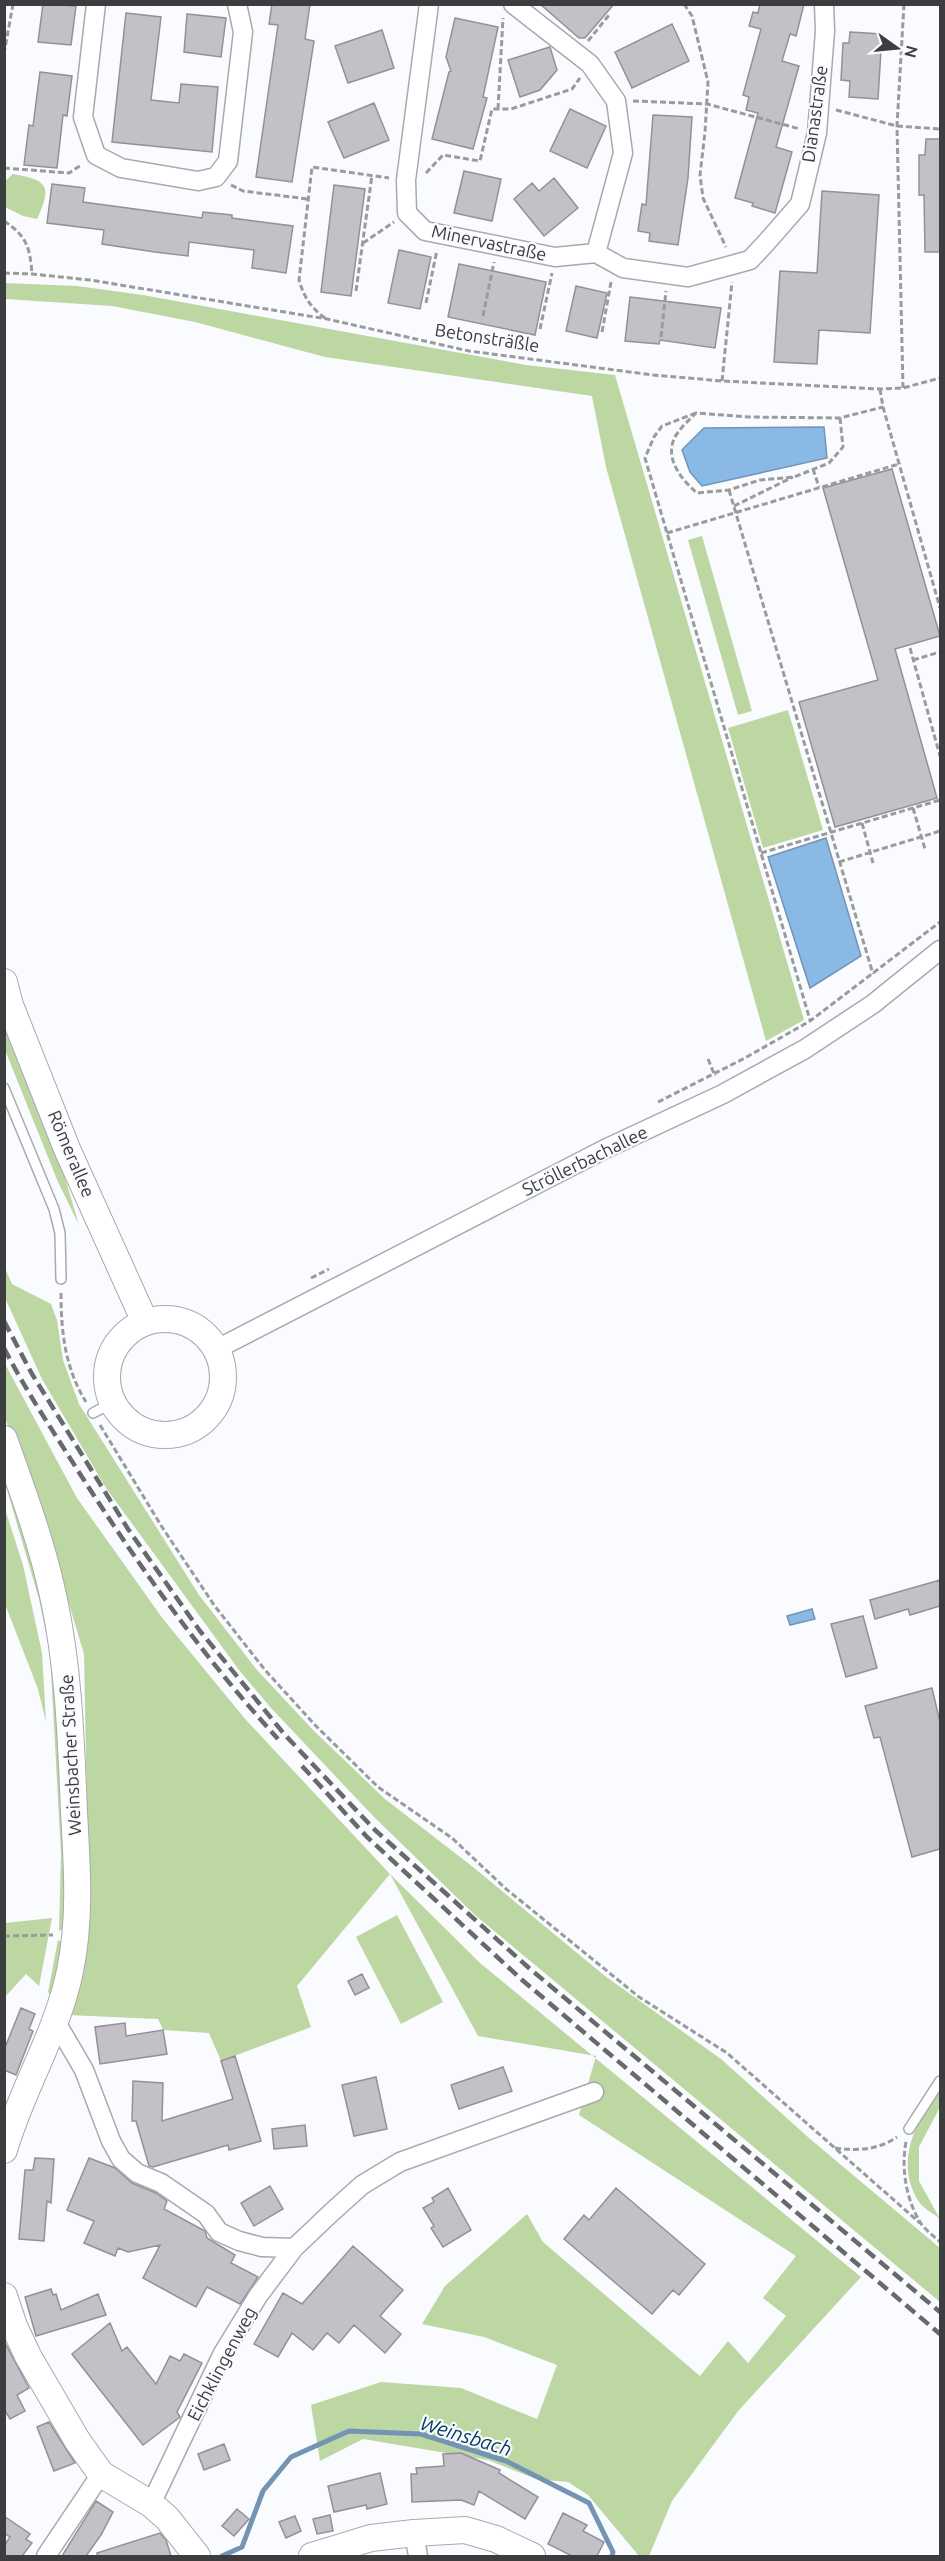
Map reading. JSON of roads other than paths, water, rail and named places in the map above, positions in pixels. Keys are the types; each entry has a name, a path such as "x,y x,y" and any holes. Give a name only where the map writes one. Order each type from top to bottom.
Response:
{"street":[{"path":"96,4 83,117 96,154 121,168 198,181 216,177 228,161 243,32 237,4"},
{"name":"Minervastraße","path":"429,4 406,180 407,213 425,231 555,257 596,253"},
{"name":"Dianastraße","path":"596,253 623,268 688,277 750,260 800,204 817,133 825,31 824,4"},
{"path":"515,9 584,59 616,100 623,153 596,253"},
{"name":"Ströllerbachallee","path":"217,1349 605,1149 723,1094 805,1049 873,1004 940,950"},
{"name":"Römerallee","path":"4,982 10,1005 67,1149 145,1322"},
{"path":"163,1318 180,1320 197,1328 217,1349 223,1378 220,1397 210,1414 195,1427 177,1434 158,1435 140,1430 124,1418 103,1408 108,1364 115,1346 128,1331 145,1322 163,1318"},
{"name":"Weinsbacher Straße","path":"4,1439 23,1491 54,1598 65,1664 78,1921 56,2022 12,2123 4,2150"},
{"path":"56,2022 84,2070 111,2141 121,2159 137,2173 161,2183 206,2214 219,2232 239,2241 262,2247 294,2248"},
{"name":"Eichklingenweg","path":"151,2504 222,2355 258,2296 294,2248 362,2185 400,2162 594,2092"},
{"path":"4,2296 14,2326 28,2356 77,2440 101,2474 151,2504 167,2518 190,2547"},
{"path":"46,2556 101,2474"},
{"path":"312,2556 371,2538 416,2545 465,2530 496,2539 532,2556"}],"lane":[{"path":"4,1088 54,1209 60,1233 62,1279"},
{"path":"909,2129 940,2081"}],"water":[{"path":"824,427 827,458 702,486 690,472 682,450 704,428"},
{"path":"826,838 861,956 810,988 768,857"},
{"path":"812,1609 815,1619 790,1625 787,1616"}],"waterway":[{"name":"Weinsbach","path":"222,2556 242,2547 263,2491 291,2457 349,2431 421,2434 506,2461 589,2503 613,2552 612,2556"}],"railway":[{"path":"4,1321 32,1374 128,1529 200,1631 285,1735 375,1830 529,1968 940,2312"},
{"path":"4,1348 52,1429 150,1579 224,1677 278,1739"},
{"path":"302,1766 367,1837 521,1979 940,2334"}]}
